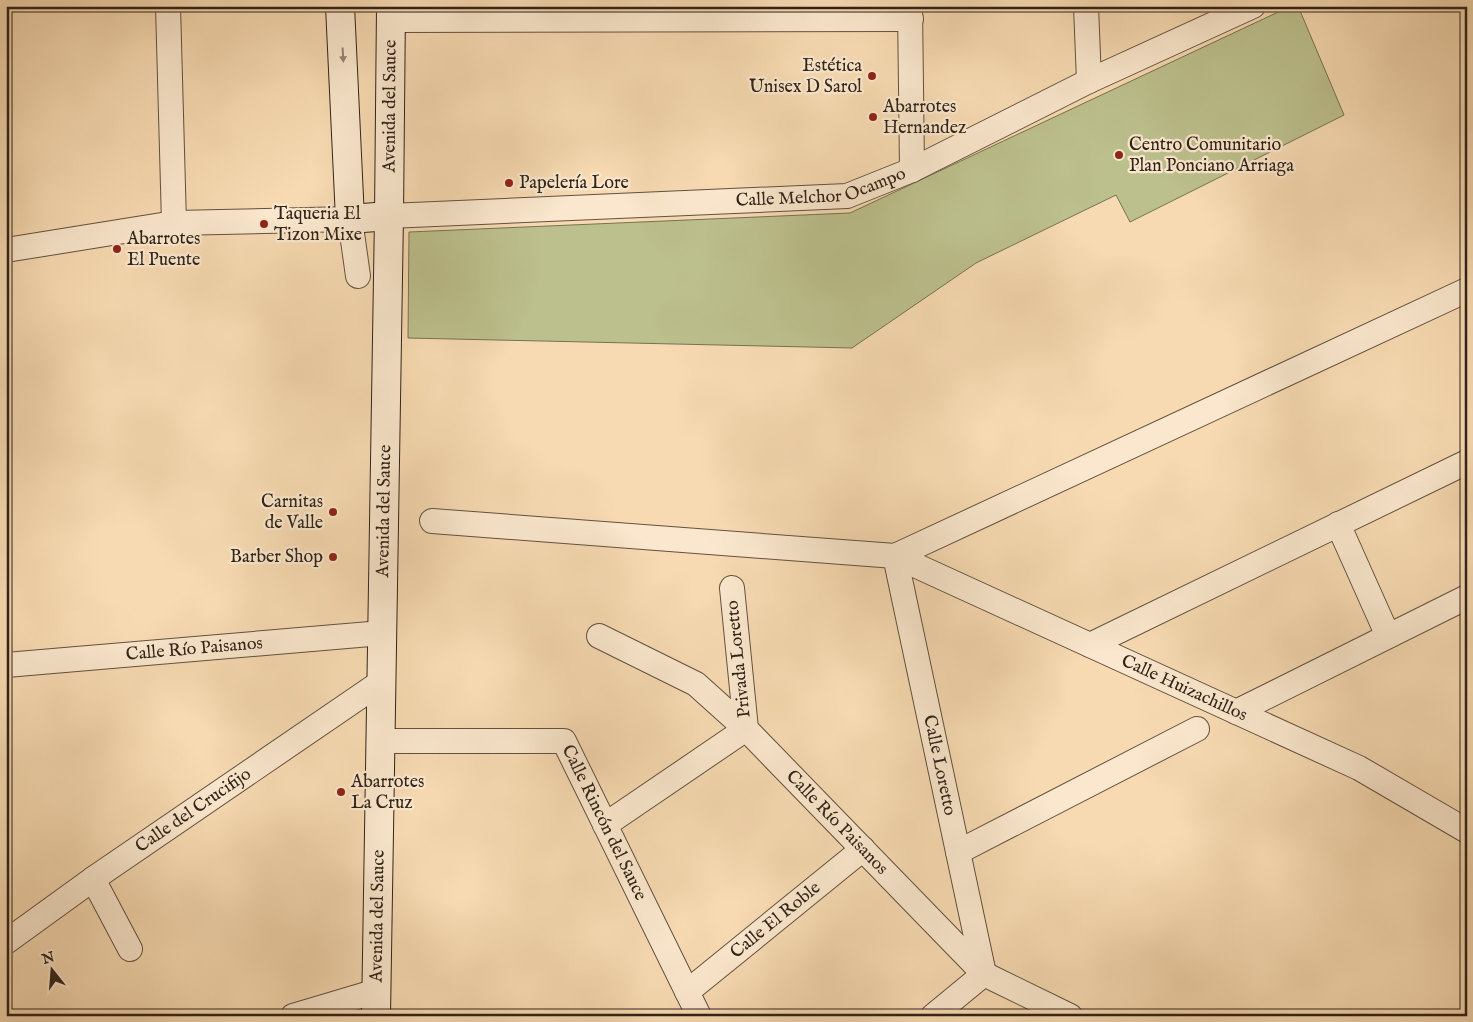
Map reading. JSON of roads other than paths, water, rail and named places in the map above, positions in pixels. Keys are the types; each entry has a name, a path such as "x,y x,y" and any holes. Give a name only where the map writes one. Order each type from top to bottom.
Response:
{"main road":[{"path":"340,6 350,219"},
{"name":"Avenida del Sauce","path":"377,1004 391,13"},
{"name":"Calle Melchor Ocampo","path":"350,219 389,216"}],"street":[{"path":"168,6 174,223"},
{"path":"1086,6 1089,81"},
{"name":"Calle Melchor Ocampo","path":"389,216 847,196 912,170 1089,81 1253,6"},
{"path":"391,13 910,13 912,170"},
{"path":"6,250 174,223 350,219 358,276"},
{"path":"432,521 895,556 1467,290"},
{"path":"1090,645 1467,462"},
{"path":"1338,524 1388,636"},
{"name":"Calle Huizachillos","path":"895,556 1359,768 1467,831"},
{"name":"Calle Loretto","path":"895,556 984,974"},
{"name":"Privada Loretto","path":"732,588 746,729"},
{"path":"1236,712 1467,598"},
{"name":"Calle Río Paisanos","path":"6,665 382,633"},
{"name":"Calle Río Paisanos","path":"598,636 696,684 746,729 984,974 1070,1016"},
{"name":"Calle del Crucifijo","path":"9,935 381,682"},
{"path":"958,852 1197,728"},
{"path":"605,825 746,729"},
{"name":"Calle Rincón del Sauce","path":"380,741 564,741 699,1016"},
{"name":"Calle El Roble","path":"687,992 863,849"},
{"path":"93,879 130,949"},
{"path":"933,1016 984,974"},
{"path":"293,1016 377,1004"}],"place":[{"name":"Estética Unisex D Sarol","path":"872,76"},
{"name":"Abarrotes Hernandez","path":"873,117"},
{"name":"Centro Comunitario Plan Ponciano Arriaga","path":"1119,155"},
{"name":"Papelería Lore","path":"509,183"},
{"name":"Taqueria El Tizon Mixe","path":"264,224"},
{"name":"Abarrotes El Puente","path":"117,249"},
{"name":"Carnitas de Valle","path":"333,512"},
{"name":"Barber Shop","path":"333,557"},
{"name":"Abarrotes La Cruz","path":"341,792"}]}
